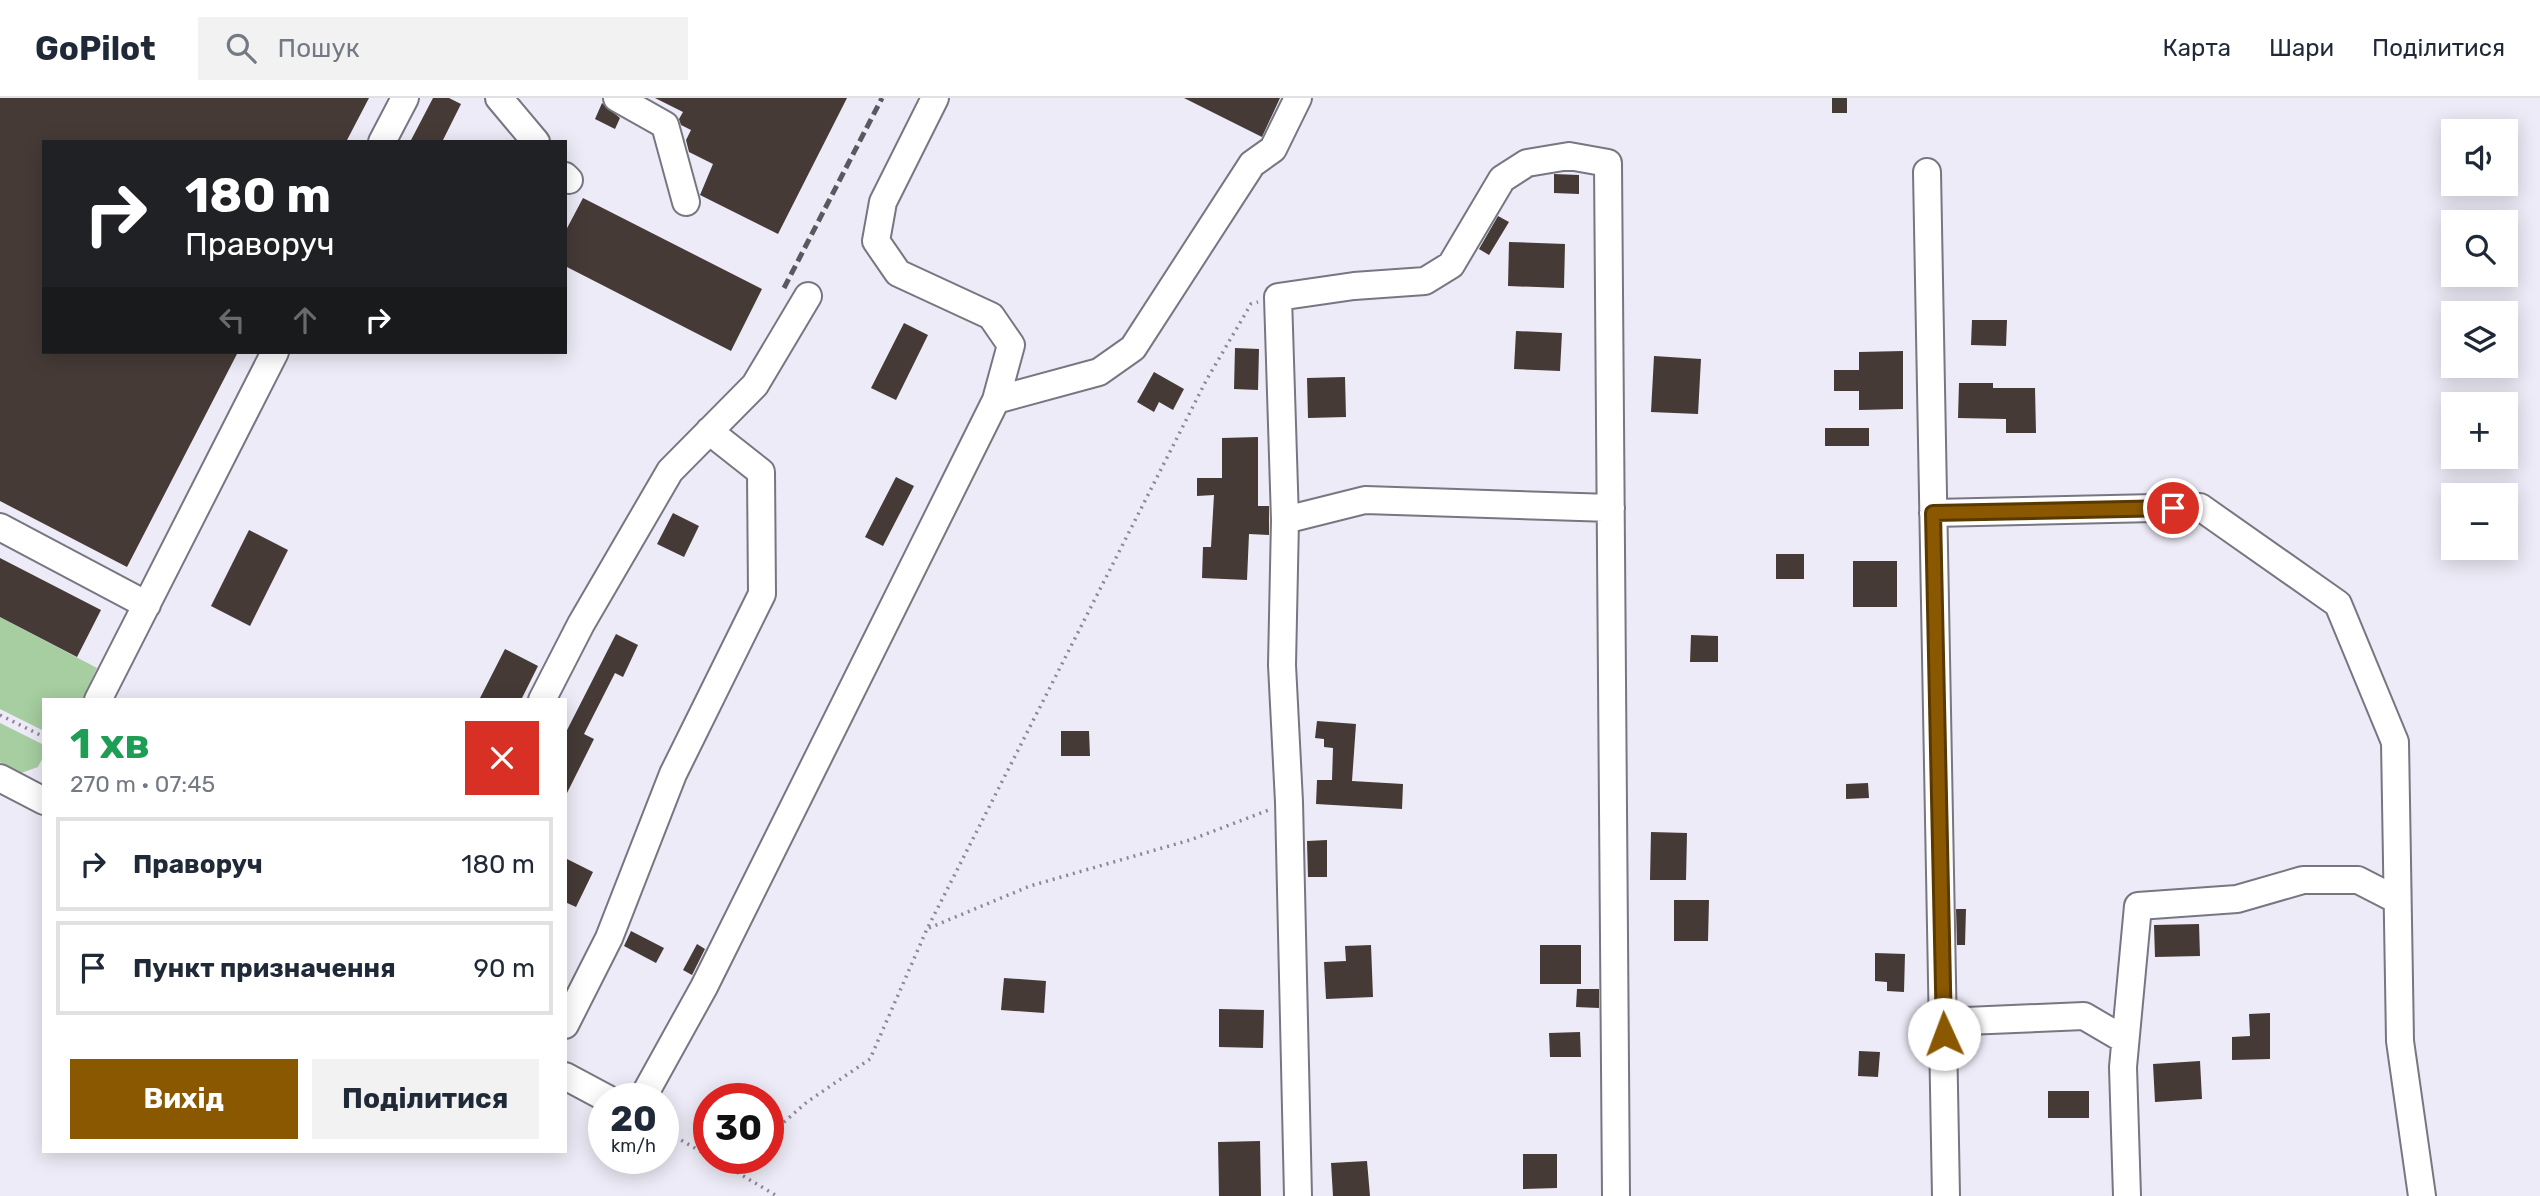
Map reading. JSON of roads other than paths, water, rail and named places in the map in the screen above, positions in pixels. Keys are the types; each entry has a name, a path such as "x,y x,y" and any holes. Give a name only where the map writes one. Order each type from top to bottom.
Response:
{"street":[{"path":"383,140 405,98"},
{"path":"499,98 534,140"},
{"path":"617,98 665,125 686,202"},
{"path":"651,1083 704,987 996,400 1011,345 992,316 898,272 876,242 883,202 935,98"},
{"path":"996,400 1100,372 1133,348 1252,164 1273,149 1298,98"},
{"path":"1298,1196 1289,802 1282,666 1285,520 1278,297 1353,286 1424,281 1451,265 1502,179 1527,163 1569,156 1608,163 1616,1196"},
{"path":"1927,172 1946,1196"},
{"path":"543,698 581,624 670,471 755,385 808,296"},
{"path":"99,698 274,354"},
{"path":"567,1021 609,938 673,774 762,594 761,472 709,431"},
{"path":"1285,520 1365,500 1611,508"},
{"path":"1933,513 2200,508 2338,604 2395,742 2399,1041 2422,1196"},
{"path":"0,527 146,605"},
{"path":"0,778 42,800"},
{"path":"2127,1196 2123,1067 2138,906 2237,899 2303,880 2358,880 2398,900"},
{"path":"1944,1034 1966,1021 2084,1016 2125,1040"},
{"path":"567,1077 588,1088"}],"railway":[{"path":"784,288 882,98"}]}
